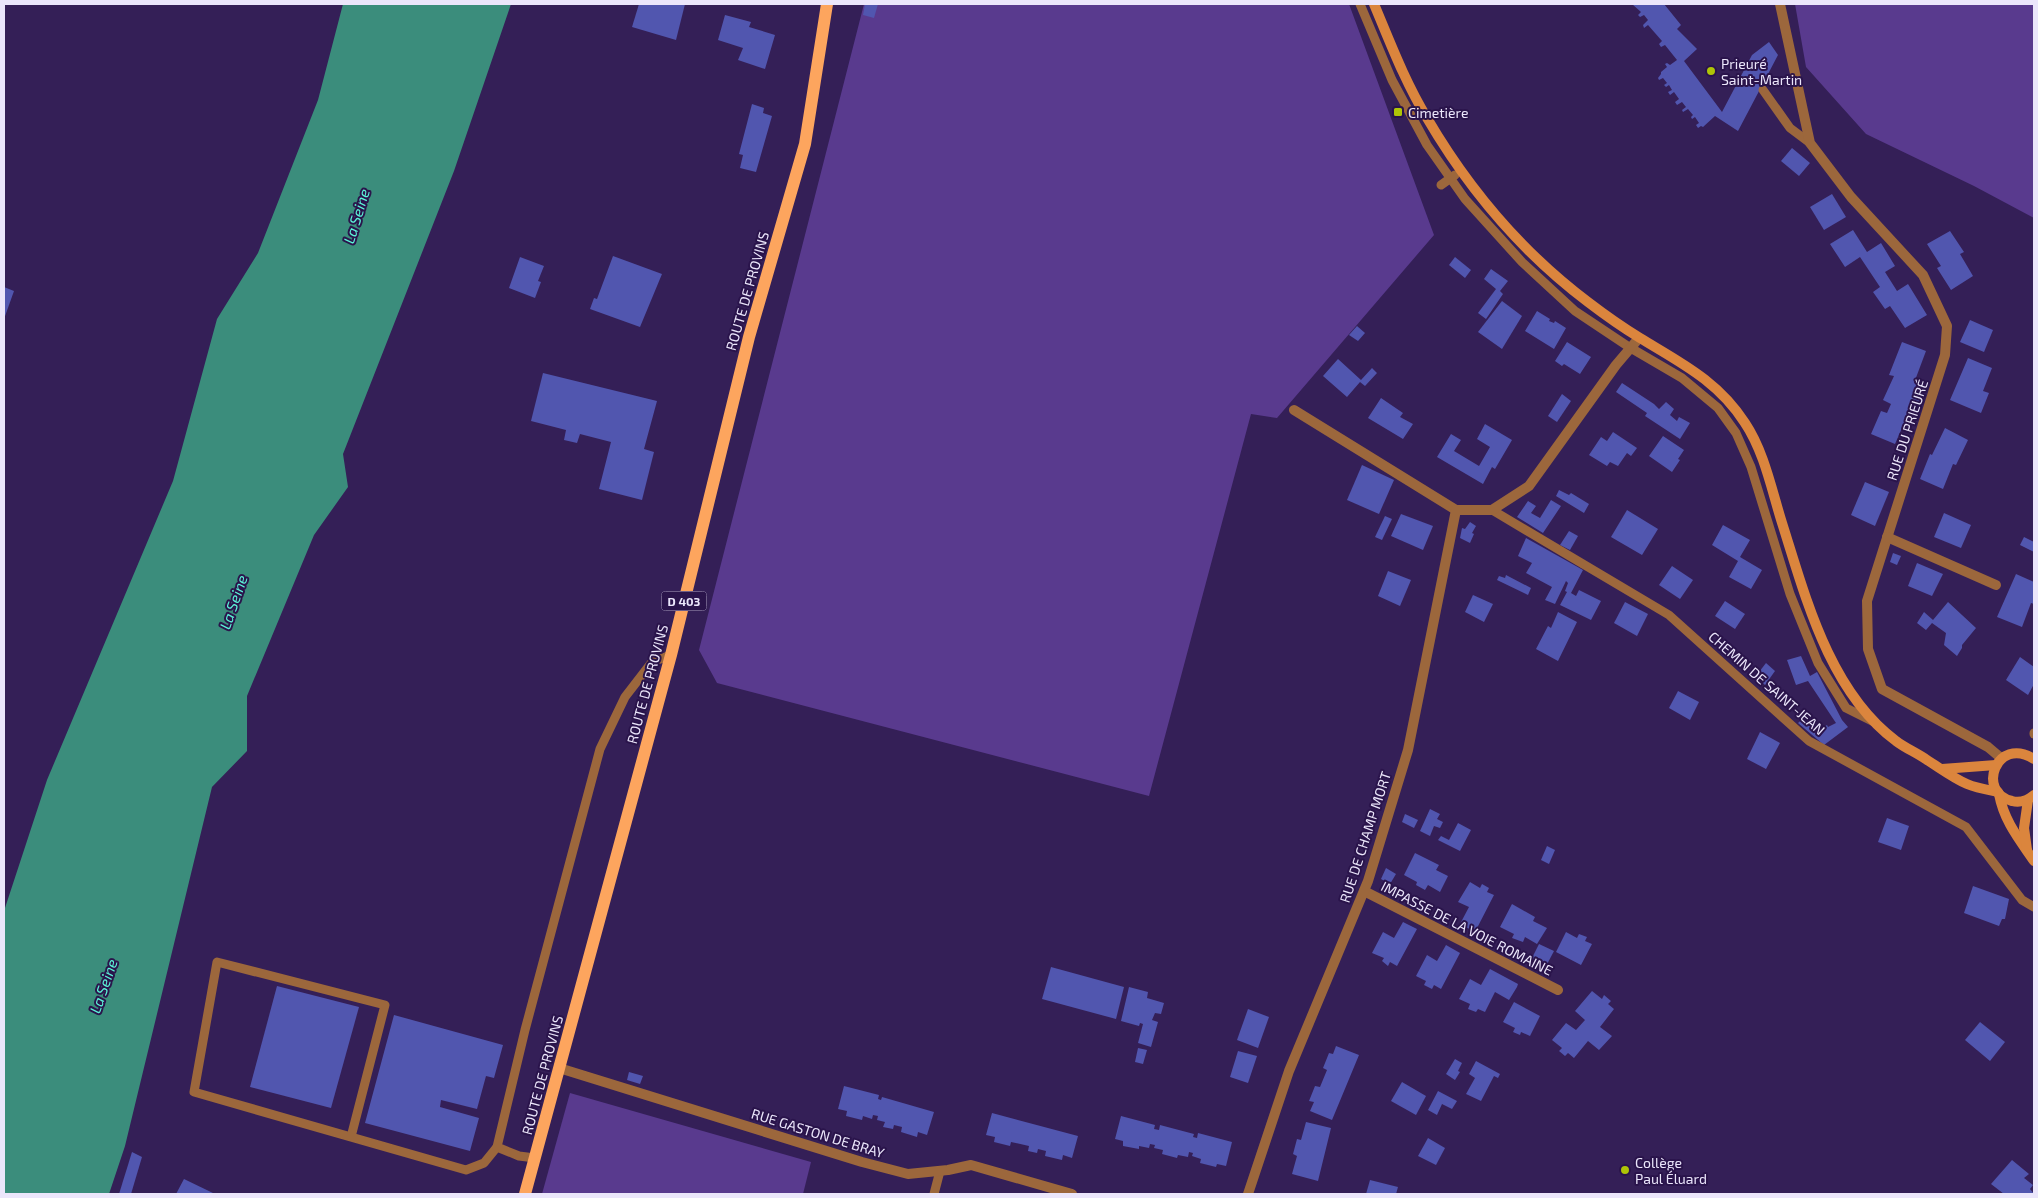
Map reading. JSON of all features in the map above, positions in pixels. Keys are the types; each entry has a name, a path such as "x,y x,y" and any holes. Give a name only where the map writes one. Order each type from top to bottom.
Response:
{"main road":[{"name":"ROUTE DE PROVINS","path":"525,1194 671,655 749,337 805,144 826,4"}],"street":[{"path":"1374,4 1400,65 1425,116 1460,170 1523,244 1559,280 1590,304 1639,338 1686,365 1711,383 1732,405 1746,424 1761,454 1810,614 1828,654 1855,698 1895,740 1969,785 1999,793 2013,801 2031,798 2024,828 2028,851"},
{"name":"RUE DU PRIEURÉ","path":"1780,4 1810,143 1851,197 1924,276 1947,326 1945,355 1867,601 1868,650 1882,689 1988,747 1998,762"},
{"path":"1294,410 1456,510 1492,510 1529,486 1629,348 1639,338"},
{"name":"RUE DE CHAMP MORT","path":"1248,1194 1289,1071 1364,891 1408,750 1456,510"},
{"path":"1887,537 1996,585"},
{"path":"1942,769 1998,762 2010,753 2019,752 2025,753 2034,759"},
{"path":"1998,762 1993,780 1999,793 2002,811 2014,834 2034,861"},
{"name":"IMPASSE DE LA VOIE ROMAINE","path":"1364,891 1558,990"},
{"name":"RUE GASTON DE BRAY","path":"559,1068 862,1162 908,1174 940,1171 971,1165 1072,1194"}],"lane":[{"path":"1360,4 1392,80 1427,145 1465,199 1522,262 1575,311 1629,348 1682,378 1718,408 1736,433 1751,468 1790,594 1818,663 1846,708 1879,725"},
{"path":"1763,90 1790,128 1810,143"},
{"path":"1441,185 1460,170"},
{"name":"CHEMIN DE SAINT-JEAN","path":"1492,510 1669,615 1809,742 1966,827 2022,900 2034,907"},
{"path":"351,1137 385,1005 217,962 194,1092 466,1170 484,1162 497,1147 525,1030 600,749 625,697 652,662 671,655"},
{"path":"497,1147 519,1156 535,1158"},
{"path":"934,1194 940,1171"}],"shaded area":[{"path":"864,4 1349,4 1434,235 1277,418 1251,414 1149,796 717,683 699,650"},
{"path":"1795,4 2034,4 2034,218 1974,186 1866,134 1806,67"},
{"path":"570,1093 811,1162 803,1194 542,1194"}],"water":[{"name":"La Seine","path":"343,4 511,4 454,171 343,454 348,487 314,535 247,696 247,751 212,787 125,1146 109,1194 4,1194 4,911 47,780 173,481 217,319 258,253 318,100"}],"building":[{"path":"639,4 685,4 676,40 632,27"},
{"path":"865,4 878,4 874,18 863,15"},
{"path":"1632,4 1664,4 1681,25 1677,29 1697,49 1684,61 1722,112 1752,55 1769,42 1778,55 1738,131 1715,116 1703,127 1698,128 1696,125 1699,123 1695,117 1692,119 1693,115 1688,109 1683,112 1682,110 1686,107 1682,102 1677,105 1675,102 1679,99 1674,92 1670,95 1668,92 1672,90 1669,85 1666,87 1664,85 1667,83 1663,78 1659,80 1658,78 1667,67 1665,64 1670,65 1677,60 1665,45 1661,47 1659,44 1662,41 1648,25 1644,28 1643,25 1648,20 1644,15 1640,17 1638,15 1641,12"},
{"path":"725,15 751,22 749,27 775,35 765,69 738,60 743,48 718,40"},
{"path":"752,104 764,108 763,113 772,116 756,172 740,168 743,155 739,154"},
{"path":"1792,148 1810,163 1799,176 1781,161"},
{"path":"1832,194 1846,217 1824,230 1810,207"},
{"path":"1853,230 1867,252 1881,243 1895,266 1885,272 1897,291 1908,284 1927,315 1905,328 1890,306 1885,309 1873,292 1880,287 1860,257 1845,267 1830,244"},
{"path":"1950,231 1964,252 1960,254 1973,276 1951,290 1937,268 1941,266 1927,244"},
{"path":"613,256 662,274 640,327 590,309 594,298 597,299"},
{"path":"520,257 544,266 538,281 541,282 535,298 509,288"},
{"path":"1455,257 1471,270 1465,278 1449,265"},
{"path":"1491,269 1508,281 1500,291 1503,294 1486,319 1478,313 1496,289 1484,279"},
{"path":"4,287 14,291 4,319"},
{"path":"1502,301 1522,316 1502,349 1478,332"},
{"path":"1537,311 1550,319 1549,321 1554,323 1555,321 1566,328 1554,349 1525,331"},
{"path":"1970,320 1993,330 1984,352 1960,342"},
{"path":"1357,326 1365,333 1358,341 1349,335"},
{"path":"1567,342 1591,357 1580,374 1555,361"},
{"path":"1902,342 1926,351 1914,383 1927,388 1916,413 1914,412 1910,422 1905,421 1895,444 1871,434 1881,411 1887,413 1891,404 1883,400 1894,376 1889,375"},
{"path":"1968,358 1992,368 1983,391 1989,393 1981,413 1950,400"},
{"path":"1338,359 1361,380 1372,368 1377,373 1365,386 1360,382 1347,397 1323,376"},
{"path":"543,373 657,401 644,449 654,452 642,500 599,489 611,442 580,434 577,443 564,440 566,430 531,421"},
{"path":"1622,383 1659,409 1666,402 1674,409 1670,415 1677,421 1679,417 1690,423 1680,439 1645,416 1647,413 1616,392"},
{"path":"1562,394 1571,401 1557,422 1548,416"},
{"path":"1381,398 1403,413 1400,417 1413,424 1403,439 1368,418"},
{"path":"1485,424 1512,440 1495,469 1492,467 1483,484 1437,457 1451,434 1461,440 1454,451 1479,466 1490,447 1477,439"},
{"path":"1945,428 1968,440 1956,465 1953,464 1943,489 1920,479 1930,454 1932,455"},
{"path":"1613,432 1637,448 1631,456 1627,453 1618,466 1610,462 1607,466 1589,455 1601,437 1607,441"},
{"path":"1663,436 1684,450 1672,472 1649,456"},
{"path":"1362,465 1394,480 1379,514 1347,500"},
{"path":"1865,482 1889,492 1875,526 1851,515"},
{"path":"1559,490 1569,495 1571,493 1589,504 1584,513 1556,496"},
{"path":"1551,500 1561,506 1543,533 1517,517 1528,501 1536,506 1531,513 1540,518"},
{"path":"1627,510 1658,529 1642,555 1611,537"},
{"path":"1944,513 1971,525 1961,548 1934,537"},
{"path":"1401,514 1433,526 1423,550 1391,536"},
{"path":"1385,516 1392,519 1382,540 1375,537"},
{"path":"1470,522 1476,526 1470,543 1460,538 1462,528 1465,529"},
{"path":"1723,525 1750,540 1740,557 1762,570 1751,589 1729,577 1738,561 1712,545"},
{"path":"1569,531 1578,536 1570,550 1560,545"},
{"path":"2024,537 2034,542 2034,552 2020,545"},
{"path":"1526,538 1583,570 1571,593 1576,596 1579,590 1601,601 1591,620 1560,605 1567,592 1565,591 1568,583 1566,581 1555,604 1545,600 1552,587 1526,573 1532,563 1518,556"},
{"path":"1893,553 1901,556 1897,565 1890,562"},
{"path":"1917,563 1943,574 1932,596 1908,586"},
{"path":"1672,566 1693,580 1680,599 1659,585"},
{"path":"1388,571 1411,580 1400,606 1378,596"},
{"path":"2016,574 2034,582 2034,604 2031,603 2022,627 1997,617"},
{"path":"1506,575 1531,588 1528,595 1497,580 1499,576 1505,578"},
{"path":"1473,595 1493,604 1484,622 1465,612"},
{"path":"1725,601 1745,614 1735,629 1715,616"},
{"path":"1625,602 1648,614 1637,636 1614,623"},
{"path":"1948,602 1976,628 1962,645 1957,656 1944,645 1946,633 1932,623 1926,630 1917,623 1924,612 1933,620"},
{"path":"1558,612 1577,622 1558,661 1536,649 1548,626 1551,628"},
{"path":"1801,656 1810,676 1817,672 1842,720 1848,727 1824,745 1798,723 1807,715 1822,728 1836,723 1808,681 1796,685 1787,660"},
{"path":"2020,657 2034,667 2034,684 2028,695 2006,680"},
{"path":"1766,663 1775,671 1765,685 1756,676"},
{"path":"1678,691 1699,702 1690,720 1669,708"},
{"path":"1760,732 1780,743 1766,769 1747,759"},
{"path":"1430,809 1440,814 1437,819 1443,822 1440,828 1434,826 1430,836 1420,831"},
{"path":"1405,814 1418,820 1414,828 1402,822"},
{"path":"1887,818 1909,826 1901,850 1878,842"},
{"path":"1458,823 1471,830 1460,851 1438,840 1441,836 1449,840"},
{"path":"1547,846 1555,850 1549,864 1541,860"},
{"path":"1415,853 1439,865 1436,870 1448,876 1440,892 1428,885 1425,890 1416,885 1417,882 1404,875"},
{"path":"1386,868 1396,874 1390,884 1381,879"},
{"path":"1470,882 1480,888 1482,884 1489,888 1487,892 1494,895 1475,932 1460,924 1469,907 1458,902"},
{"path":"1973,886 2009,899 2005,919 2002,919 1999,926 1964,913"},
{"path":"1512,904 1535,917 1533,921 1547,928 1537,944 1525,937 1523,942 1512,938 1514,934 1500,927"},
{"path":"1403,922 1417,929 1397,966 1390,962 1388,966 1382,961 1384,958 1372,953 1383,932 1394,938"},
{"path":"1566,932 1577,938 1579,934 1587,937 1585,941 1592,944 1581,965 1556,952"},
{"path":"1539,944 1554,951 1544,970 1530,962"},
{"path":"1446,945 1460,953 1441,989 1434,985 1432,989 1424,985 1426,981 1416,976 1427,955 1437,961"},
{"path":"1051,967 1124,987 1116,1019 1042,999"},
{"path":"1490,969 1518,984 1517,987 1509,1000 1495,992 1485,1012 1478,1009 1476,1012 1468,1009 1470,1004 1459,999 1470,979 1481,985"},
{"path":"277,986 359,1007 331,1108 250,1087"},
{"path":"1129,987 1148,992 1147,998 1164,1003 1161,1014 1155,1013 1152,1020 1158,1022 1151,1047 1138,1043 1143,1024 1140,1023 1139,1026 1121,1021"},
{"path":"1592,991 1602,999 1604,995 1611,1001 1608,1004 1614,1009 1600,1027 1612,1036 1599,1050 1588,1041 1574,1058 1568,1053 1565,1056 1559,1051 1562,1048 1552,1040 1566,1023 1576,1030 1585,1020 1575,1011"},
{"path":"1514,1002 1540,1016 1530,1036 1521,1032 1520,1035 1513,1032 1515,1028 1503,1022"},
{"path":"1248,1009 1269,1017 1258,1048 1237,1040"},
{"path":"394,1015 503,1045 494,1078 486,1076 477,1109 441,1100 440,1107 479,1118 470,1151 365,1123"},
{"path":"1980,1022 2005,1042 1990,1061 1965,1040"},
{"path":"1336,1046 1359,1055 1332,1120 1310,1111 1314,1102 1309,1101 1315,1086 1320,1087 1327,1070 1323,1068 1329,1053 1333,1054"},
{"path":"1138,1048 1147,1050 1143,1064 1135,1062"},
{"path":"1238,1051 1257,1056 1248,1083 1230,1077"},
{"path":"1455,1059 1462,1063 1458,1071 1460,1072 1455,1080 1446,1074"},
{"path":"1476,1061 1500,1074 1498,1078 1494,1076 1481,1101 1466,1094 1475,1078 1469,1074"},
{"path":"629,1072 643,1076 640,1084 627,1080"},
{"path":"1402,1082 1426,1096 1416,1115 1391,1101"},
{"path":"844,1086 879,1095 878,1099 881,1100 882,1097 934,1112 927,1135 918,1132 917,1137 901,1132 902,1127 894,1125 893,1129 883,1127 885,1122 877,1120 878,1116 873,1115 872,1119 863,1116 862,1120 846,1116 847,1111 838,1109"},
{"path":"1438,1091 1457,1101 1452,1109 1442,1104 1437,1115 1428,1110"},
{"path":"992,1113 1078,1136 1072,1158 1063,1155 1062,1160 1045,1156 1046,1151 1038,1149 1037,1153 1028,1151 1029,1146 1011,1142 1010,1146 994,1142 995,1137 986,1135"},
{"path":"1121,1116 1155,1125 1154,1129 1159,1130 1160,1125 1194,1134 1193,1137 1197,1138 1198,1133 1232,1142 1226,1166 1217,1164 1216,1167 1200,1163 1201,1159 1192,1156 1193,1153 1189,1152 1188,1157 1178,1155 1177,1158 1162,1154 1163,1150 1154,1148 1155,1145 1150,1144 1149,1148 1139,1146 1139,1149 1123,1146 1123,1141 1115,1139"},
{"path":"1306,1122 1331,1128 1318,1181 1292,1174 1297,1156 1293,1154 1297,1139 1301,1140"},
{"path":"1428,1138 1445,1148 1436,1165 1418,1156"},
{"path":"132,1152 142,1157 131,1194 119,1194"},
{"path":"2012,1160 2029,1174 2024,1178 2033,1185 2030,1189 2034,1194 2004,1194 1991,1184"},
{"path":"184,1179 215,1194 176,1194"},
{"path":"1370,1180 1398,1187 1396,1194 1366,1194"}],"place":[{"name":"Prieuré Saint-Martin","path":"1711,71"},
{"name":"Cimetière","path":"1398,112"},
{"name":"Collège Paul Éluard","path":"1625,1170"}]}
